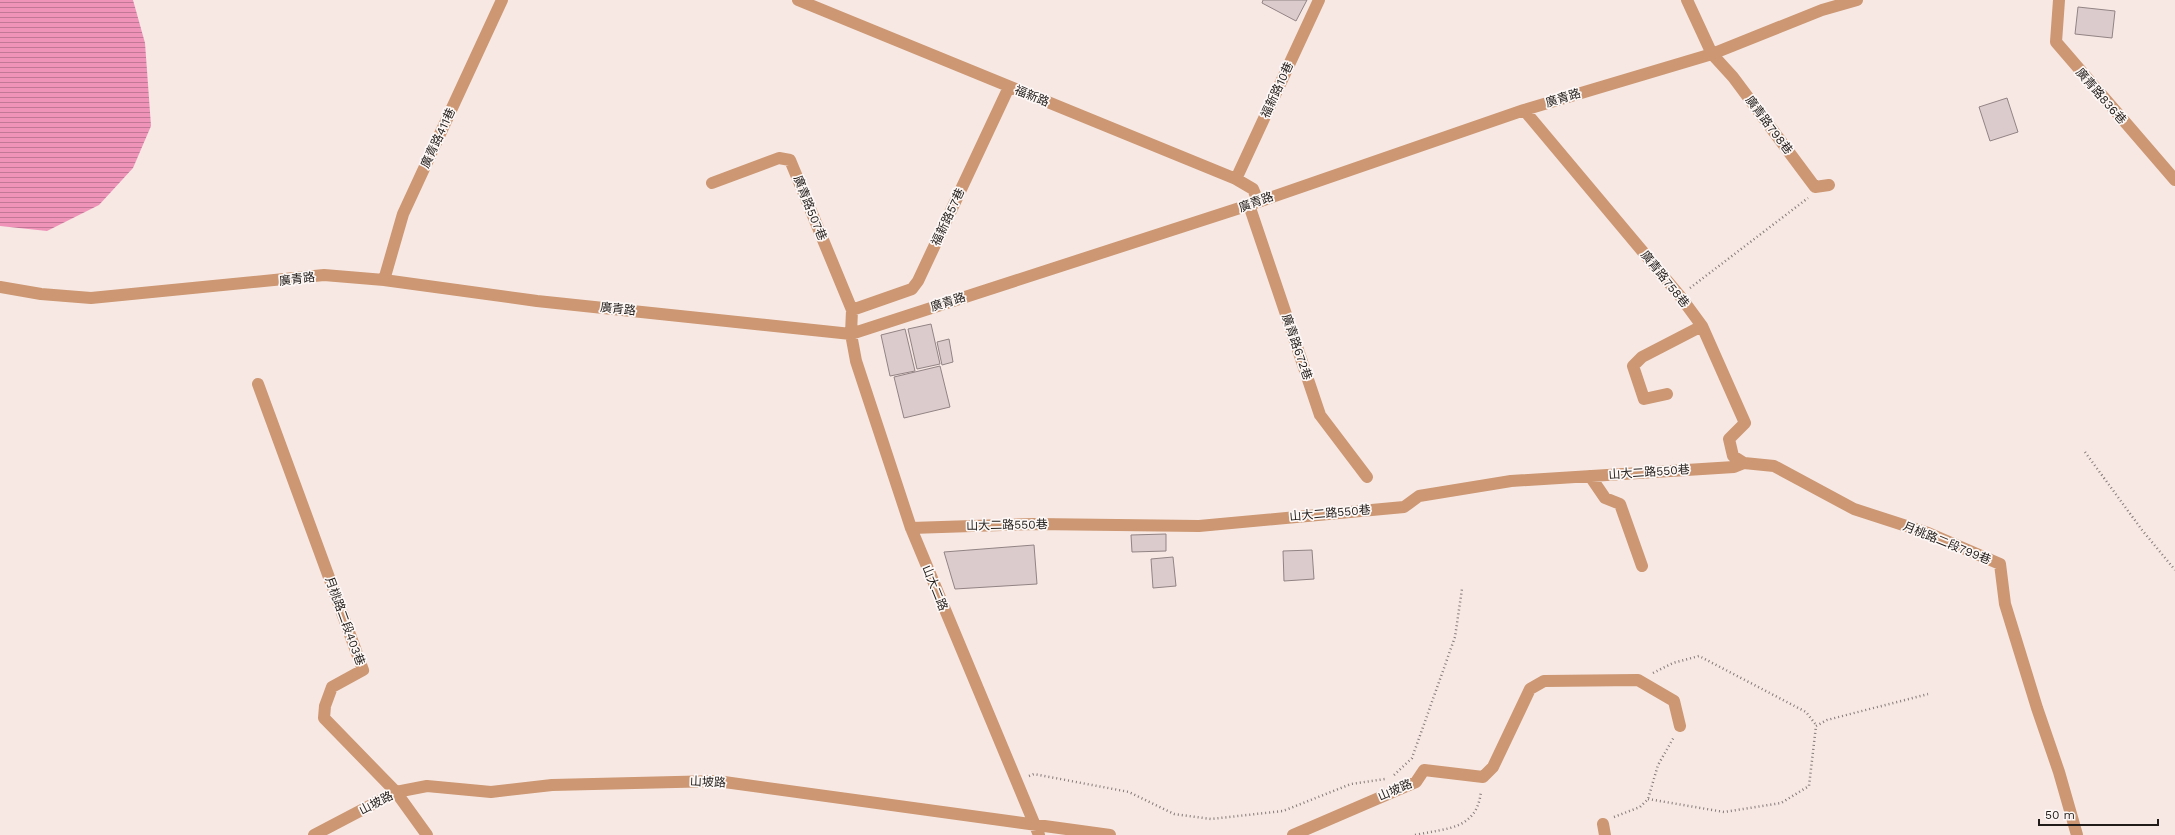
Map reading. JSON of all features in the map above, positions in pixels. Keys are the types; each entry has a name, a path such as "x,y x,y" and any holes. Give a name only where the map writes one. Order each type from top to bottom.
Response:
{"street":[{"name":"廣青路411巷","path":"384,280 403,214 502,0"},
{"name":"福新路","path":"798,0 1236,179 1253,189 1254,203"},
{"name":"福新路10巷","path":"1236,179 1319,0"},
{"name":"廣青路798巷","path":"1687,0 1712,54 1733,77 1815,187"},
{"name":"廣青路","path":"0,287 41,294 91,298 324,275 384,280 537,301 851,334 1254,203 1524,110 1712,54 1822,10 1857,0"},
{"name":"廣青路836巷","path":"2059,0 2056,42 2175,180"},
{"name":"福新路57巷","path":"852,310 912,289 918,281 1009,87"},
{"name":"廣青路758巷","path":"1524,110 1680,296 1702,326 1745,423 1729,439 1732,456 1744,463"},
{"name":"廣青路507巷","path":"712,183 779,158 790,160 852,310 851,334"},
{"path":"1815,187 1829,185"},
{"name":"廣青路672巷","path":"1254,203 1320,415 1367,477"},
{"path":"1667,394 1644,399 1633,366 1642,357 1702,326"},
{"name":"山大二路","path":"851,334 856,361 911,528 1036,830"},
{"name":"月桃路二段403巷","path":"258,384 363,670 332,687 325,706 324,718 396,792 427,835"},
{"name":"山大二路550巷","path":"911,528 1035,524 1199,526 1404,507 1419,496 1511,481 1734,467 1744,463"},
{"name":"月桃路二段799巷","path":"1744,463 1774,466 1854,508 1928,533 2000,564 2005,604 2037,708 2059,772 2077,835"},
{"path":"1590,476 1605,498 1620,504 1642,566"},
{"path":"1483,777 1493,766 1530,689 1544,681 1638,680 1674,701 1680,726"},
{"name":"山坡路","path":"1293,835 1416,782 1424,770 1483,777"},
{"name":"山坡路","path":"314,835 396,792 427,786 491,792 552,785 717,781 1036,830 1110,835"}],"path":[{"path":"1680,296 1812,195 1815,187"},
{"path":"2085,452 2142,530 2175,570"},
{"path":"1014,779 1034,774 1129,792 1174,814 1211,819 1283,811 1351,784 1390,779 1412,758 1455,637 1462,589"},
{"path":"1638,680 1673,663 1699,656 1806,712 1816,726 1809,786 1781,803 1724,812 1648,799"},
{"path":"1816,726 1827,720 1928,694"},
{"path":"1604,830 1615,816 1640,807 1648,799 1658,765 1680,726"},
{"path":"1415,835 1463,825 1475,814 1480,801 1483,777"}],"shaded area":[{"path":"0,0 133,0 145,43 151,126 133,168 99,205 47,231 0,226"}],"building":[{"path":"1263,0 1307,0 1296,21 1262,3"},
{"path":"2078,7 2115,11 2112,38 2075,34"},
{"path":"2007,98 2018,132 1990,141 1979,107"},
{"path":"931,324 940,364 917,369 908,329"},
{"path":"905,329 915,371 890,376 881,335"},
{"path":"949,339 953,362 942,365 937,342"},
{"path":"940,366 950,407 904,418 894,377"},
{"path":"1166,534 1166,551 1132,552 1131,535"},
{"path":"1034,545 1037,584 955,589 944,552"},
{"path":"1312,550 1314,579 1284,581 1283,551"},
{"path":"1173,557 1176,586 1153,588 1151,559"}]}
